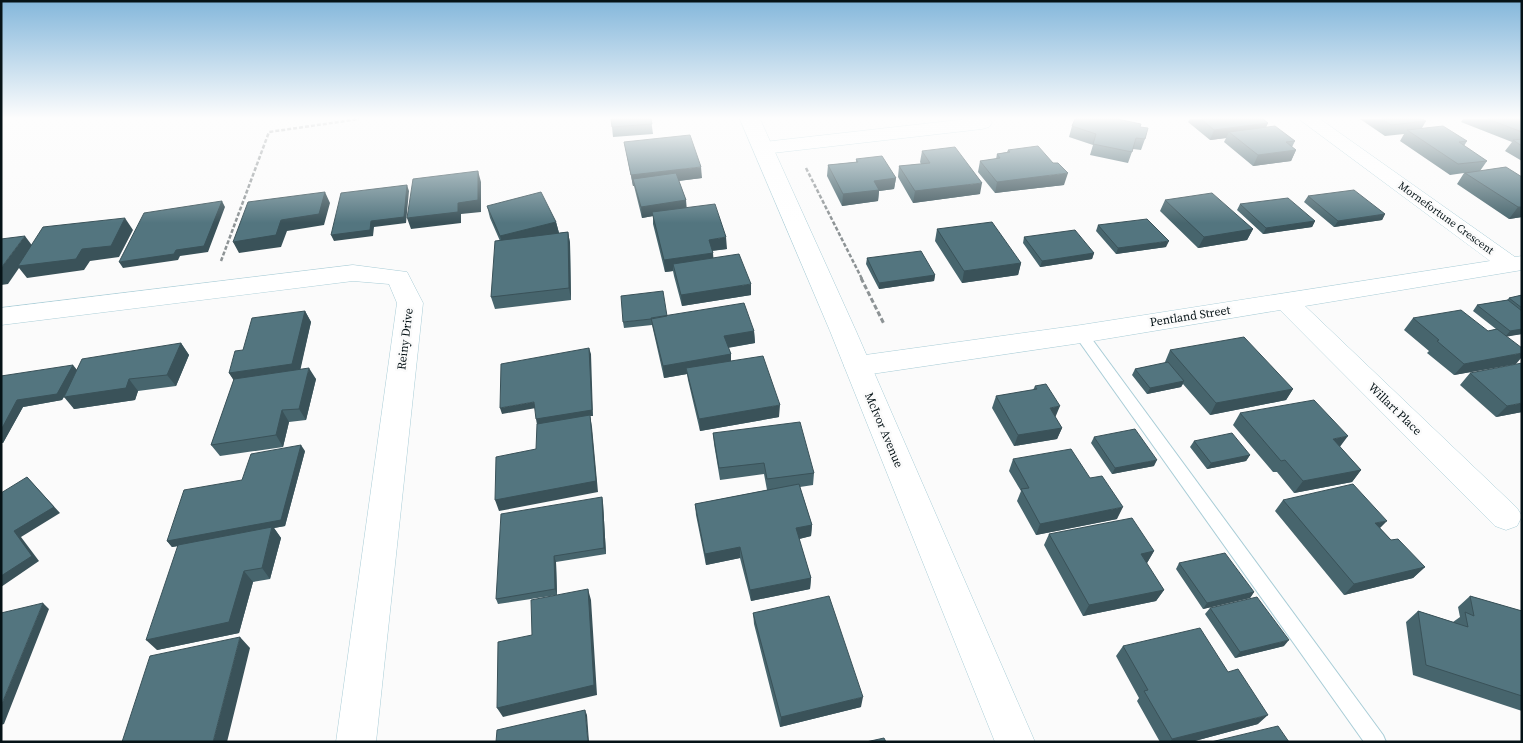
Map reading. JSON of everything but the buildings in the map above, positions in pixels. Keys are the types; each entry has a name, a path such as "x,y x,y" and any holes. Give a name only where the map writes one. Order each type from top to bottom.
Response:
{"street":[{"name":"McIvor Avenue","path":"766,154 858,366 1015,742"},
{"name":"Mornefortune Crescent","path":"1358,154 1516,264"},
{"name":"Pentland Street","path":"858,366 1080,334 1516,264"},
{"name":"Reiny Drive","path":"1,317 353,273 398,277 410,303 356,742"},
{"name":"Willart Place","path":"1284,300 1506,517"}],"lane":[{"path":"1080,334 1376,742"}],"path":[{"path":"210,291 261,154"},
{"path":"800,154 884,324"}]}
